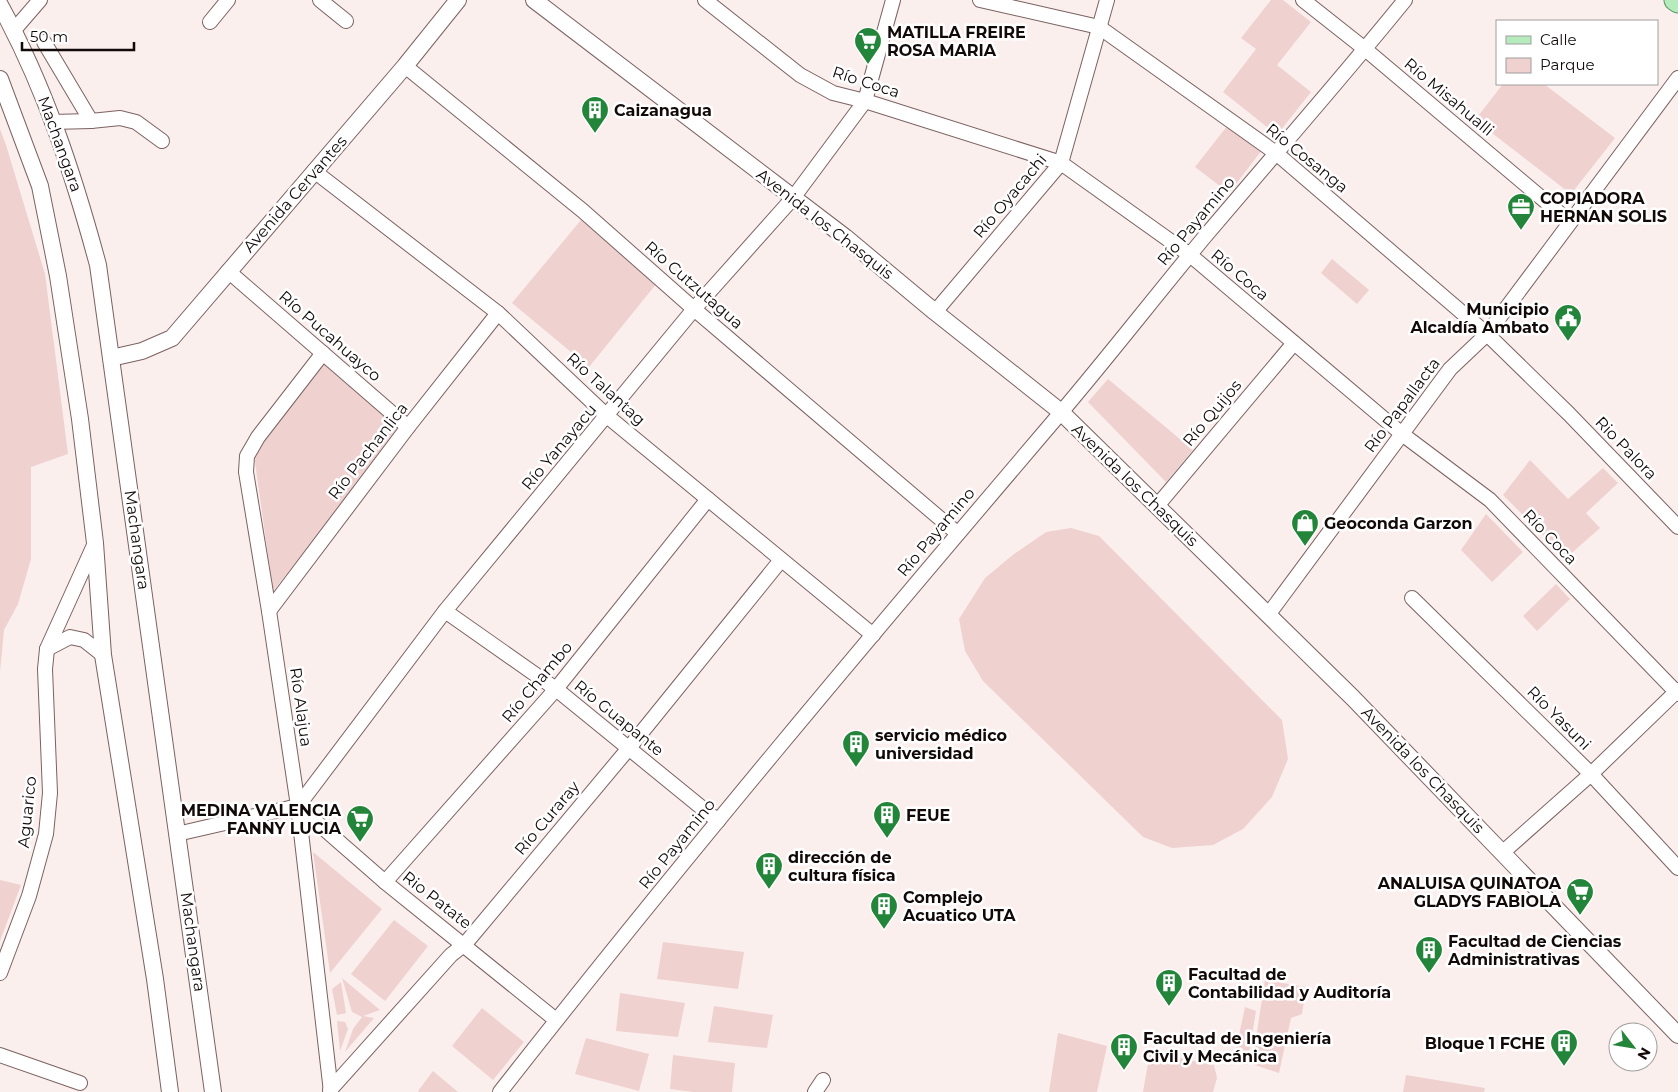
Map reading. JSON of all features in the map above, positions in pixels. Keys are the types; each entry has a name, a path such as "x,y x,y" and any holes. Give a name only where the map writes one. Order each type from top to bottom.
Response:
{"street":[{"path":"14,30 40,0"},
{"path":"210,22 228,0"},
{"path":"320,0 346,21"},
{"name":"Avenida Cervantes","path":"111,358 142,352 172,338 405,66 458,0"},
{"name":"Avenida los Chasquis","path":"534,0 845,236 935,312 1061,412 1353,698 1678,1035"},
{"name":"Río Coca","path":"705,0 800,75 833,93 865,100 1061,163 1190,255 1402,434 1490,500 1677,692"},
{"name":"Río Yanayacu","path":"298,806 445,611 694,310 793,198 865,100 893,0"},
{"name":"Río Cosanga","path":"980,0 1099,27 1276,153 1487,334 1569,414"},
{"name":"Río Oyacachi","path":"935,312 1061,163 1106,0"},
{"name":"Río Misahualli","path":"1303,0 1365,49 1570,222"},
{"name":"Río Payamino","path":"500,1092 718,821 1190,255 1406,0"},
{"name":"Machangara","path":"0,5 31,65 82,203 98,266 214,1092"},
{"path":"44,42 90,121"},
{"name":"Río Cutzutagua","path":"405,66 583,211 694,310 957,534"},
{"name":"Río Papallacta","path":"1268,614 1450,369 1487,334 1678,78"},
{"name":"Machangara","path":"0,79 40,186 58,276 76,390 96,543 103,655 153,969 170,1092"},
{"path":"52,122 120,118 136,122 162,141"},
{"name":"Río Talantag","path":"314,171 498,313 608,416 873,635"},
{"name":"Río Pucahuayco","path":"228,271 408,427"},
{"name":"Río Pachanlica","path":"269,611 408,427 498,313"},
{"name":"Río Quijos","path":"1157,506 1294,343"},
{"name":"Río Alajua","path":"323,353 258,437 247,456 246,472 298,806 330,1091"},
{"name":"Rio Palora","path":"1569,414 1678,527"},
{"name":"Río Chambo","path":"385,882 556,689 708,500"},
{"name":"Aguarico","path":"0,973 28,896 46,834 50,793 45,669 47,649 96,543"},
{"name":"Río Curaray","path":"330,1091 450,955 465,944 629,748 781,560"},
{"name":"Río Yasuni","path":"1412,598 1591,774 1678,868"},
{"name":"Río Guapante","path":"445,611 556,689 718,821"},
{"path":"47,649 70,637 84,640 103,655"},
{"path":"1502,853 1591,774 1677,692"},
{"path":"177,834 298,806"},
{"name":"Rio Patate","path":"298,806 385,882 465,944 556,1020"},
{"path":"0,1055 80,1083"}],"green space":[{"path":"1271,0 1283,0 1311,22 1277,65 1311,92 1277,135 1223,92 1256,49 1241,38"},
{"path":"1502,85 1545,85 1615,138 1571,194 1475,120"},
{"path":"1228,125 1262,150 1229,193 1195,167"},
{"path":"0,129 45,274 68,454 31,467 31,559 18,604 4,630 0,672"},
{"path":"581,220 657,283 589,367 512,303"},
{"path":"1332,259 1369,290 1357,304 1321,273"},
{"path":"324,360 403,428 273,591 254,455"},
{"path":"1108,379 1193,450 1166,482 1088,402"},
{"path":"1530,460 1568,499 1603,468 1618,483 1586,513 1600,528 1566,558 1503,495"},
{"path":"1486,514 1523,552 1492,582 1461,550"},
{"path":"1071,528 1099,536 1282,720 1288,759 1272,797 1243,829 1213,845 1172,848 1143,837 983,681 965,651 959,619 985,578 1014,554 1046,532"},
{"path":"1556,584 1570,599 1537,631 1523,616"},
{"path":"313,852 382,909 330,973"},
{"path":"0,880 21,885 0,941"},
{"path":"394,920 428,946 385,1001 351,974"},
{"path":"663,942 744,952 738,989 657,979"},
{"path":"342,978 380,1010 363,1016 374,1018 345,1052 353,1029 362,1017 352,1012"},
{"path":"1265,980 1306,987 1302,1014 1291,1018 1279,1073 1252,1064"},
{"path":"341,982 346,1013 337,1015 332,989"},
{"path":"620,993 685,1003 678,1037 616,1031"},
{"path":"714,1006 773,1015 767,1048 708,1042"},
{"path":"1245,1007 1256,1011 1247,1065 1233,1063"},
{"path":"482,1008 524,1042 493,1080 452,1046"},
{"path":"337,1021 345,1022 348,1029 340,1051"},
{"path":"1058,1033 1107,1046 1097,1092 1049,1092"},
{"path":"586,1038 649,1054 639,1091 575,1074"},
{"path":"1150,1052 1214,1065 1217,1078 1213,1092 1143,1092"},
{"path":"673,1055 735,1063 732,1092 693,1092 670,1089"},
{"path":"433,1071 458,1092 419,1092"},
{"path":"1406,1075 1485,1088 1484,1092 1403,1092"}],"place":[{"name":"MATILLA FREIRE ROSA MARIA","path":"868,65"},
{"name":"Caizanagua","path":"595,134"},
{"name":"COPIADORA HERNAN SOLIS","path":"1521,231"},
{"name":"Municipio Alcaldía Ambato","path":"1568,342"},
{"name":"Geoconda Garzon","path":"1305,547"},
{"name":"servicio médico universidad","path":"856,768"},
{"name":"FEUE","path":"887,839"},
{"name":"MEDINA VALENCIA FANNY LUCIA","path":"360,843"},
{"name":"dirección de cultura física","path":"769,890"},
{"name":"ANALUISA QUINATOA GLADYS FABIOLA","path":"1580,916"},
{"name":"Complejo Acuatico UTA","path":"884,930"},
{"name":"Facultad de Ciencias Administrativas","path":"1429,974"},
{"name":"Facultad de Contabilidad y Auditoría","path":"1169,1007"},
{"name":"Bloque 1 FCHE","path":"1564,1067"},
{"name":"Facultad de Ingeniería Civil y Mecánica","path":"1124,1071"}]}
